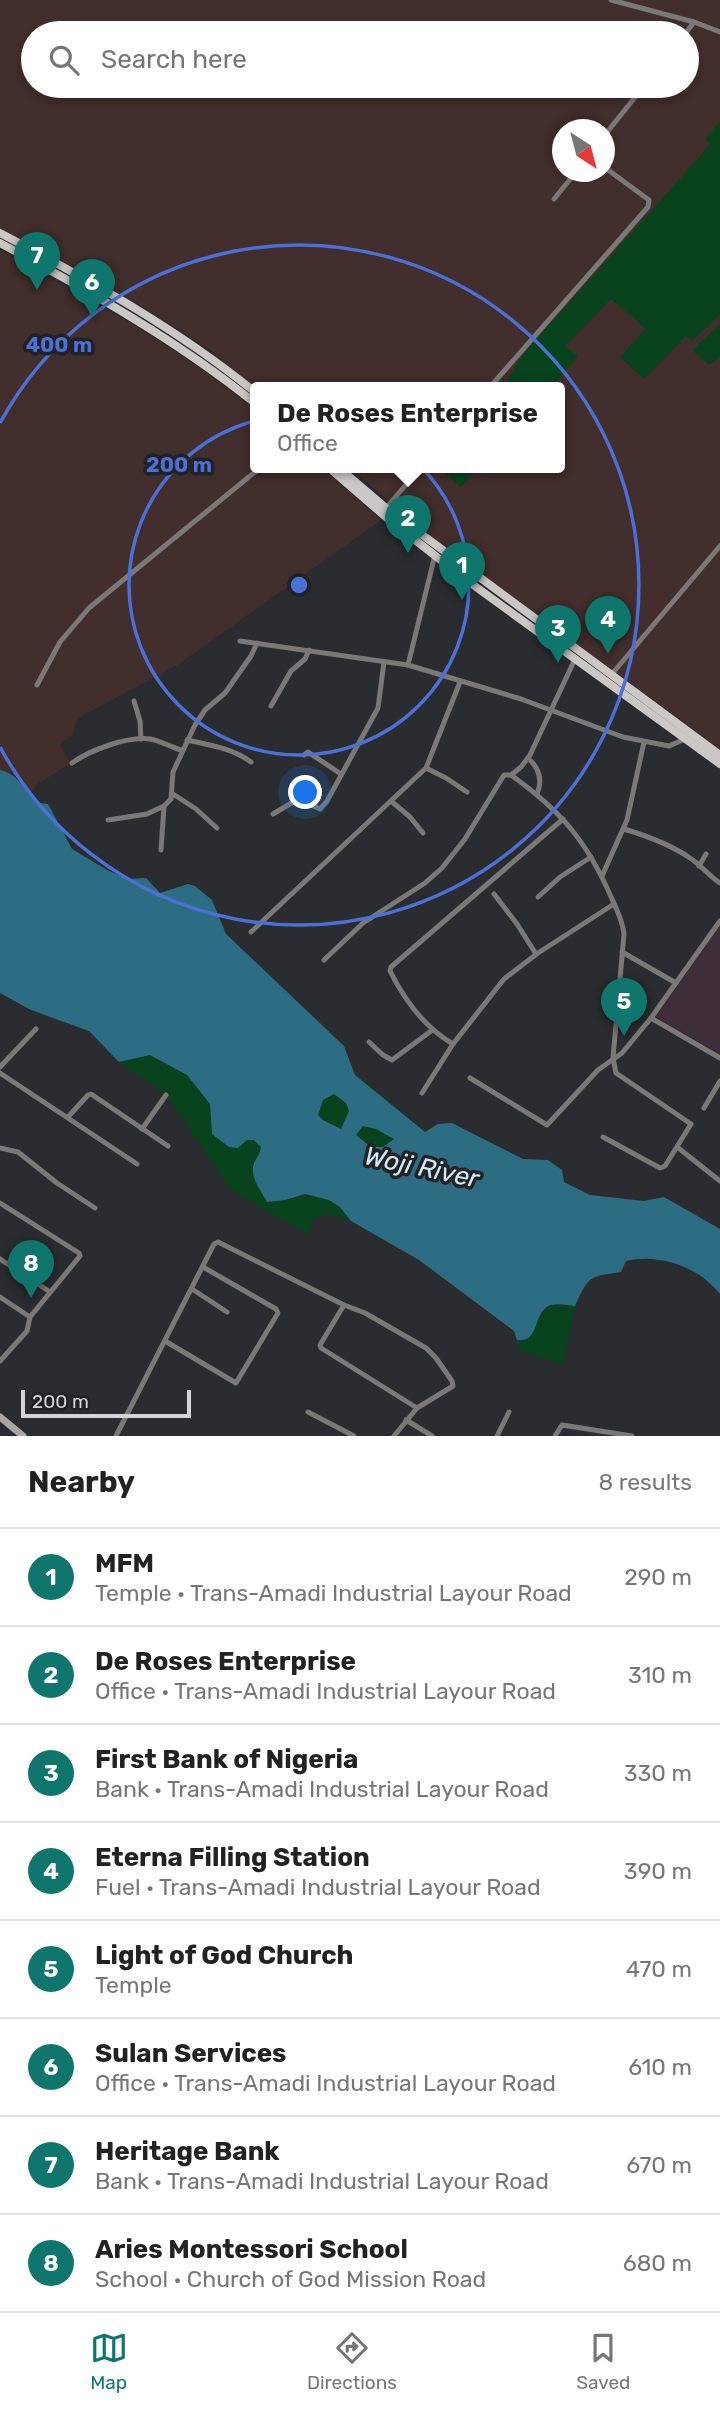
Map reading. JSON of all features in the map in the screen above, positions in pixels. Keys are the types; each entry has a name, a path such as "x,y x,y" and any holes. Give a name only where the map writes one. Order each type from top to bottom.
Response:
{"main road":[{"path":"0,233 52,261 250,389"},
{"path":"0,243 172,337 250,399"},
{"path":"335,473 435,555 575,659 720,755"},
{"path":"345,473 386,508 720,764"},
{"path":"0,1417 19,1435"}],"street":[{"path":"611,0 690,21"},
{"path":"699,24 720,32"},
{"path":"615,122 634,98"},
{"path":"494,382 648,206 649,200 615,175"},
{"path":"554,198 568,182"},
{"path":"37,685 60,642 89,608 254,473"},
{"path":"386,508 416,473"},
{"path":"608,679 720,546"},
{"path":"408,665 435,555"},
{"path":"240,641 408,665 550,709 609,732 669,746 685,739"},
{"path":"108,820 147,814 164,806 173,794 173,772 181,750 201,715 225,693 257,643"},
{"path":"271,706 291,671 305,659 309,650"},
{"path":"511,775 527,758 575,659"},
{"path":"273,814 298,799 320,809 327,801 378,708 384,662"},
{"path":"251,932 426,768 460,682"},
{"path":"134,701 140,721 141,739"},
{"path":"72,763 88,753 141,739 154,740 181,750"},
{"path":"187,740 212,744 224,751 237,753 251,762"},
{"path":"602,876 624,829 644,741"},
{"path":"304,755 308,752 341,774"},
{"path":"527,758 539,775 541,783 537,794"},
{"path":"426,768 467,792"},
{"path":"324,960 363,923 438,873 465,839 504,775 511,775 560,813 581,839 602,876 623,929 613,1058 616,1073 691,1122 665,1166 660,1168 603,1137"},
{"path":"173,794 196,809 217,828"},
{"path":"391,801 410,817 423,833"},
{"path":"161,850 164,806"},
{"path":"453,1044 431,1031 407,1003 390,971 391,967 563,820"},
{"path":"624,829 647,836 681,852 720,883"},
{"path":"699,866 706,854"},
{"path":"538,897 560,877 591,856"},
{"path":"494,894 536,954"},
{"path":"422,1093 453,1044 502,981 536,954 614,904"},
{"path":"470,1078 547,1125 582,1085 622,1053 651,1018 720,921"},
{"path":"622,952 676,983"},
{"path":"651,1018 720,1058"},
{"path":"0,1067 36,1029"},
{"path":"369,1042 392,1060 431,1031"},
{"path":"0,1073 137,1164"},
{"path":"704,1108 720,1081"},
{"path":"68,1117 90,1093 169,1146"},
{"path":"142,1129 166,1095"},
{"path":"677,1147 720,1181"},
{"path":"0,1148 18,1152 57,1183 95,1208"},
{"path":"0,1203 79,1252 80,1256 30,1318 27,1331 0,1361"},
{"path":"116,1436 214,1244 218,1242 344,1305 365,1312 426,1348 446,1372 453,1386 417,1408 394,1436"},
{"path":"0,1259 50,1292"},
{"path":"165,1341 238,1382 278,1311 203,1268"},
{"path":"192,1289 227,1312"},
{"path":"0,1297 30,1318"},
{"path":"344,1305 320,1345 321,1348 417,1408"},
{"path":"308,1412 355,1436"},
{"path":"497,1436 509,1412"},
{"path":"406,1420 432,1436"},
{"path":"555,1436 562,1425 632,1436"}],"shaded area":[{"path":"0,0 720,0 720,749 434,539 355,473 565,473 565,382 250,383 213,352 130,299 0,229"},
{"path":"0,250 134,325 196,365 250,406 250,473 327,473 381,520 179,664 78,718 72,735 60,744 70,764 39,783 29,795 19,779 0,770"},
{"path":"720,925 720,1054 656,1017"}],"green space":[{"path":"720,121 720,315 692,341 686,336 644,379 620,357 646,329 611,299 565,346 578,356 555,382 505,382 523,354 710,145 706,138"},
{"path":"720,324 720,357 709,365 692,350"},
{"path":"444,473 474,473 461,487"},
{"path":"278,984 344,1046 355,1075 426,1132 395,1139 383,1147 371,1147 356,1135 318,1115 323,1100 334,1094"},
{"path":"150,1055 187,1075 210,1104 212,1134 238,1148 247,1140 254,1140 261,1147 259,1157 285,1200 323,1198 339,1206 351,1221 325,1214 313,1219 308,1235 230,1189 166,1095 119,1062"},
{"path":"553,1305 575,1306 563,1365 519,1350 517,1340 526,1340 541,1316"}],"water":[{"name":"Woji River","path":"0,770 17,779 38,803 48,804 72,849 128,879 146,878 160,893 188,884 195,886 212,900 226,934 344,1046 355,1075 425,1132 438,1124 452,1123 523,1159 548,1160 562,1170 564,1182 590,1195 644,1201 664,1197 720,1229 720,1294 701,1276 678,1264 652,1259 626,1261 621,1272 591,1279 575,1306 557,1304 545,1308 530,1337 517,1340 514,1331 419,1260 351,1221 340,1207 329,1200 305,1194 267,1202 253,1173 261,1147 254,1140 247,1140 238,1148 229,1147 212,1134 210,1104 187,1075 150,1055 119,1062 89,1031 31,1010 0,993","holes":["334,1094 346,1103 349,1111 341,1129 318,1115 323,1100","363,1126 376,1129 394,1139 383,1147 371,1147 356,1135"]}],"place":[{"name":"Heritage Bank","path":"37,290"},
{"name":"Sulan Services","path":"92,317"},
{"name":"De Roses Enterprise","path":"408,553"},
{"name":"MFM","path":"462,600"},
{"name":"Eterna Filling Station","path":"608,654"},
{"name":"First Bank of Nigeria","path":"558,663"},
{"name":"Light of God Church","path":"624,1036"},
{"name":"Aries Montessori School","path":"31,1298"}]}
